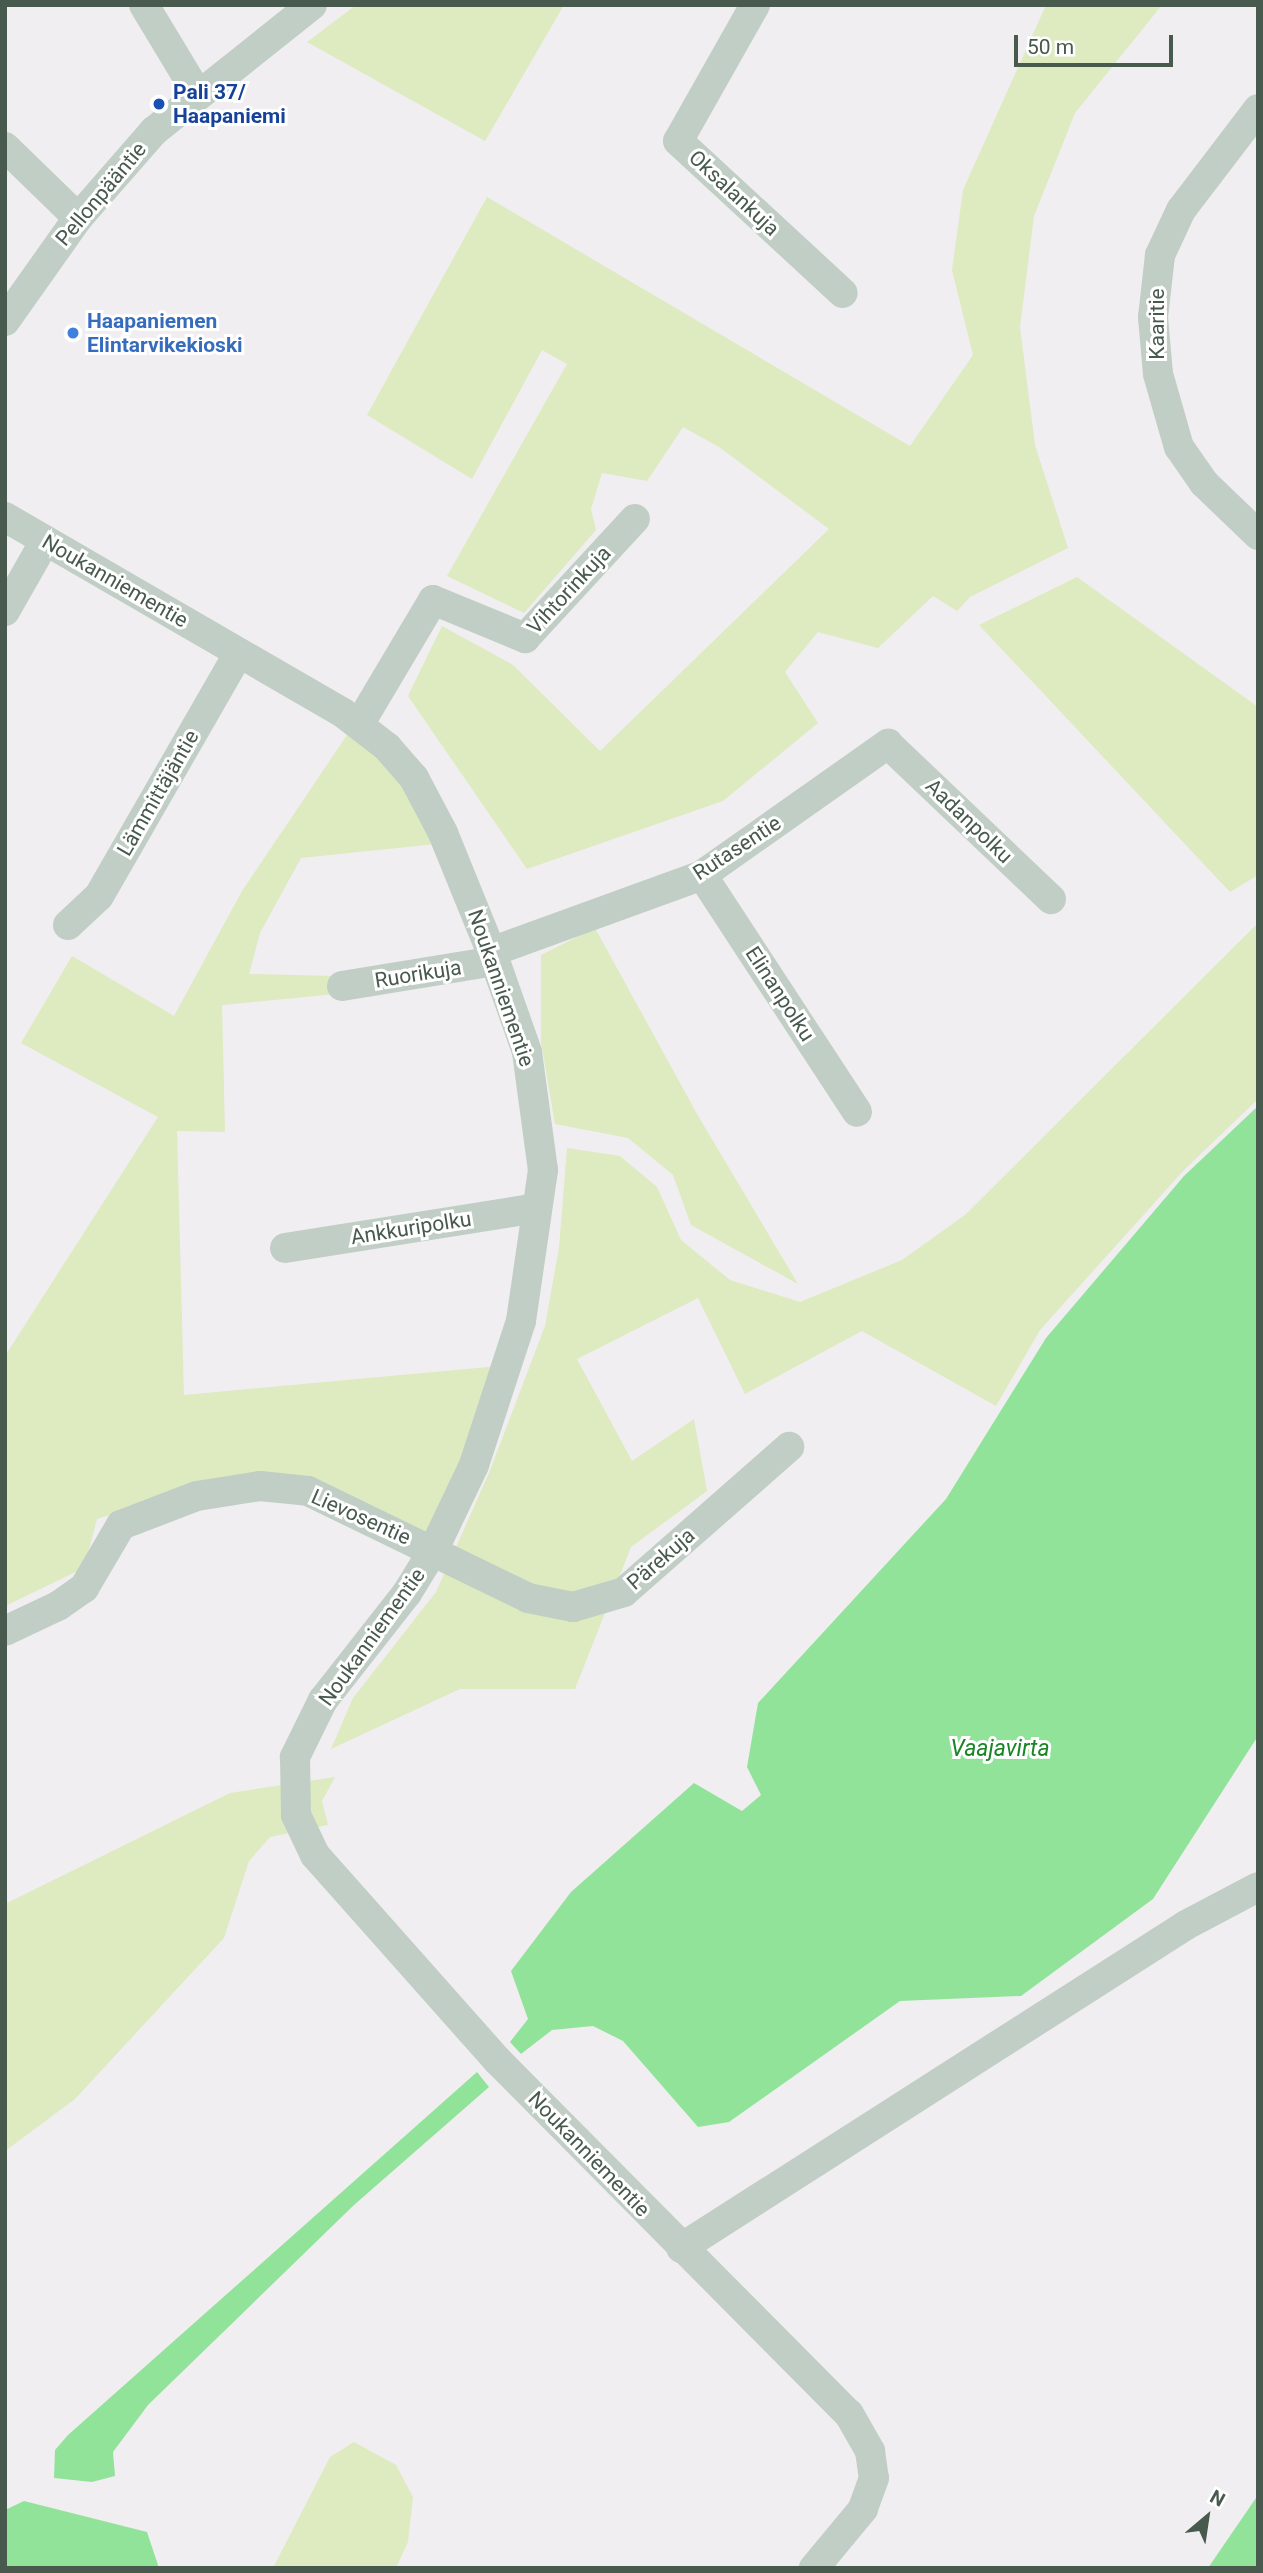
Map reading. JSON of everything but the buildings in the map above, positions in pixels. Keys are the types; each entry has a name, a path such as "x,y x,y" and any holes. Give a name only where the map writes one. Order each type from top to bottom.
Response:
{"street":[{"path":"144,5 197,93"},
{"name":"Pellonpääntie","path":"5,321 78,218 154,131 197,93 312,5"},
{"name":"Oksalankuja","path":"755,5 678,141 843,293"},
{"name":"Kaaritie","path":"1258,110 1181,210 1160,255 1153,317 1158,374 1179,447 1204,484 1258,535"},
{"path":"5,147 78,218"},
{"name":"Noukanniementie","path":"5,517 360,723 414,778 443,832 493,957 532,1078 543,1170 521,1321 474,1465 434,1549 407,1593 323,1700 295,1757 296,1815 315,1855 498,2061 849,2414 870,2451 874,2478 863,2510 814,2568"},
{"name":"Vihtorinkuja","path":"360,723 433,600 525,638 635,519"},
{"path":"5,611 45,541"},
{"name":"Lämmittäjäntie","path":"68,925 99,896 239,654"},
{"name":"Rutasentie","path":"493,957 702,875 888,744"},
{"name":"Aadanpolku","path":"888,744 1051,899"},
{"name":"Elinanpolku","path":"702,875 857,1112"},
{"name":"Ruorikuja","path":"342,986 493,957"},
{"name":"Ankkuripolku","path":"285,1248 537,1208"},
{"name":"Pärekuja","path":"434,1549 528,1598 573,1607 624,1592 789,1447"},
{"name":"Lievosentie","path":"5,1631 58,1606 84,1588 121,1525 197,1496 260,1486 307,1491 434,1549"},
{"path":"681,2248 1186,1925 1258,1887"}],"shaded area":[{"path":"356,5 564,5 485,141 307,42"},
{"path":"1046,5 1162,5 1075,113 1034,216 1020,327 1035,445 1068,548 970,597 957,611 933,596 878,648 818,632 785,672 818,723 723,801 527,869 408,696 442,626 513,665 600,751 829,529 719,447 683,427 647,481 602,473 591,509 596,530 524,613 447,576 567,364 542,350 472,479 367,415 487,197 910,446 973,355 952,270 963,190"},
{"path":"1077,577 1258,707 1258,875 1230,892 979,625"},
{"path":"349,732 407,784 436,844 301,858 260,933 249,974 334,976 335,994 222,1005 225,1132 177,1131 184,1395 499,1366 431,1537 308,1484 195,1488 97,1519 84,1568 5,1606 5,1356 158,1117 21,1043 72,956 174,1016 242,891"},
{"path":"1258,923 1258,1099 1183,1171 1040,1330 996,1406 862,1331 745,1394 698,1298 577,1359 632,1461 694,1419 707,1491 631,1547 575,1689 460,1689 331,1749 353,1698 436,1592 489,1473 545,1326 559,1248 567,1148 620,1156 657,1187 681,1240 730,1280 800,1302 902,1260 965,1215"},
{"path":"595,928 697,1114 798,1284 691,1225 673,1175 628,1138 555,1124 541,1042 541,955"},
{"path":"335,1777 322,1801 328,1825 270,1837 249,1861 224,1938 75,2099 5,2151 5,1904 230,1793"},
{"path":"354,2442 396,2465 413,2497 408,2542 396,2568 273,2568 330,2457"}],"water":[{"name":"Vaajavirta","path":"1258,1106 1258,1736 1153,1899 1021,1996 900,2001 729,2122 698,2127 623,2041 593,2026 552,2030 521,2054 510,2042 528,2019 511,1971 571,1892 694,1783 742,1811 761,1795 747,1767 758,1703 946,1499 1046,1338 1184,1176"},
{"path":"477,2072 489,2087 354,2205 148,2405 113,2452 115,2476 92,2482 54,2478 55,2450 68,2435"},
{"path":"1258,2495 1258,2568 1208,2568"},
{"path":"24,2501 147,2532 159,2568 5,2568 5,2510"}],"place":[{"name":"Pali 37/ Haapaniemi","path":"159,104"},
{"name":"Haapaniemen Elintarvikekioski","path":"73,333"}]}
